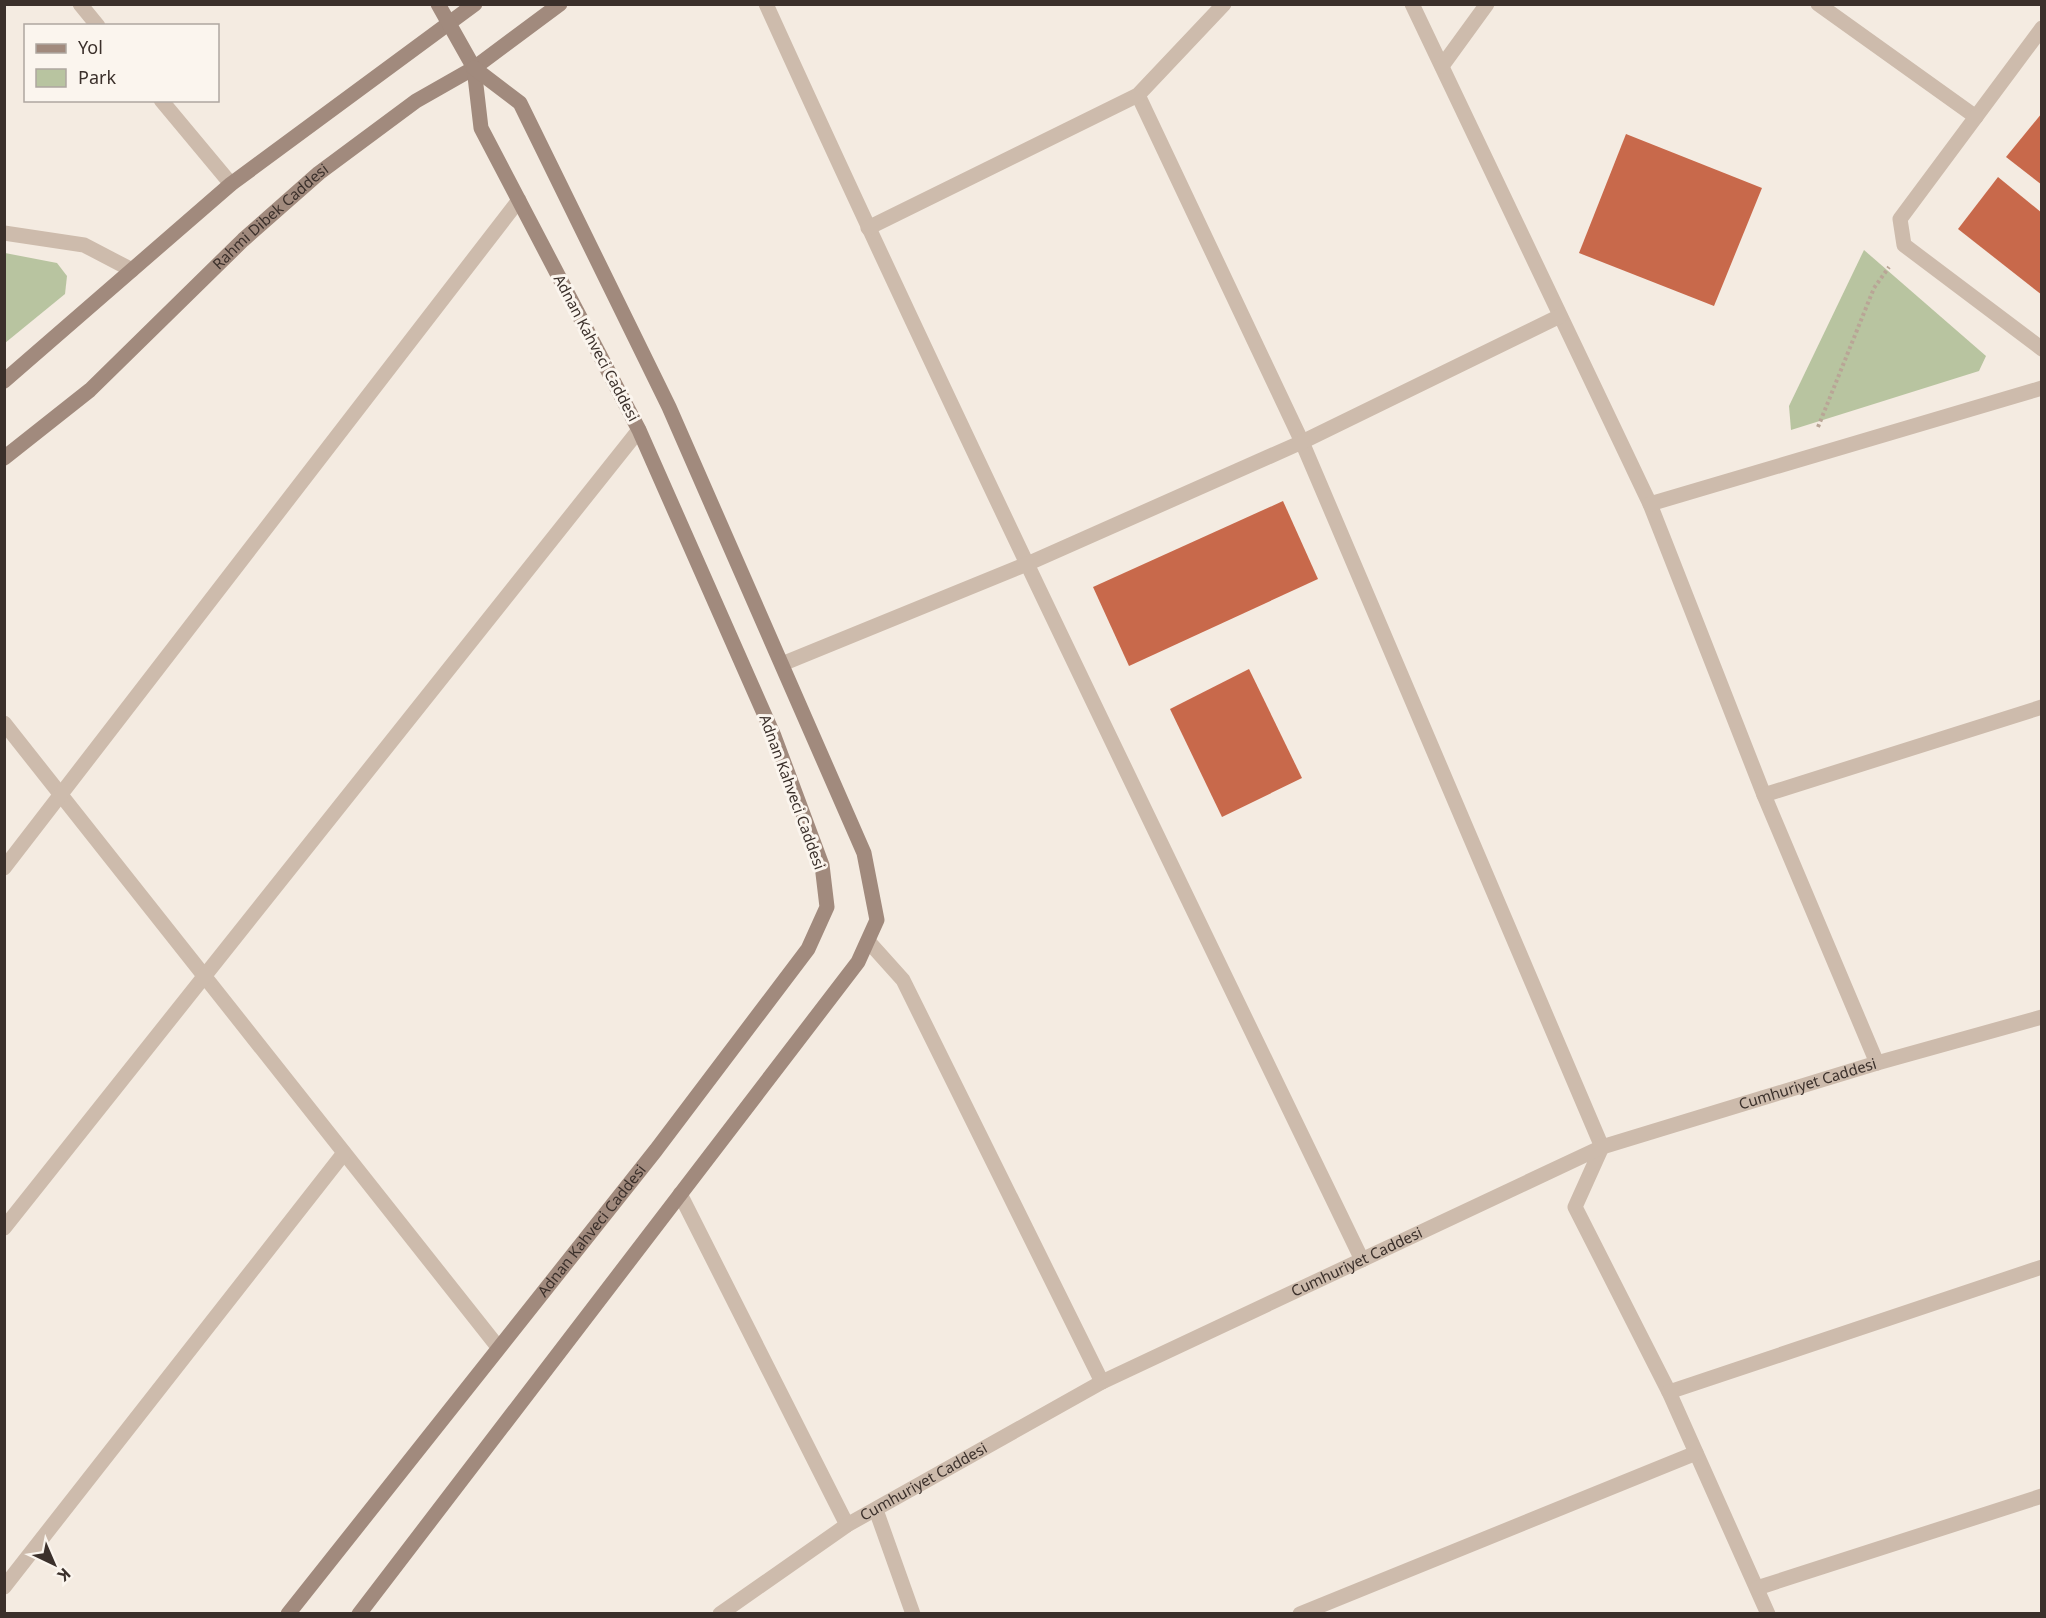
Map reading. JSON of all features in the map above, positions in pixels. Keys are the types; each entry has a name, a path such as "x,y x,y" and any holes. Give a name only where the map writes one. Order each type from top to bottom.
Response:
{"main road":[{"name":"Adnan Kahveci Caddesi","path":"288,1614 656,1150 808,949 827,907 822,865 774,736 639,430 481,128 474,68 438,4"},
{"path":"4,381 231,184 475,4"},
{"name":"Rahmi Dibek Caddesi","path":"4,458 90,390 243,240 319,173 416,101 474,68 560,4"},
{"path":"359,1614 858,962 877,920 864,853 669,406 520,103 474,68"}],"street":[{"path":"80,4 96,24"},
{"path":"766,4 868,228 1027,564 1362,1260"},
{"path":"868,228 1138,95 1224,4"},
{"path":"1412,4 1650,504 1764,795 1877,1063"},
{"path":"1442,66 1487,4"},
{"path":"1818,4 1976,117"},
{"path":"2042,28 1900,219 1904,245 2042,349"},
{"path":"1138,95 1302,442 1602,1147 1575,1207 1669,1392 1768,1614"},
{"path":"163,102 231,184"},
{"path":"4,868 519,200"},
{"path":"4,233 84,245 132,270"},
{"path":"782,664 1027,564 1302,442 1560,316"},
{"path":"1650,504 2042,388"},
{"path":"4,1228 639,430"},
{"path":"1764,795 2042,707"},
{"path":"4,723 498,1347"},
{"path":"867,941 903,980 1102,1382"},
{"name":"Cumhuriyet Caddesi","path":"720,1614 848,1525 1102,1382 1602,1147 1877,1063 2042,1017"},
{"path":"4,1587 344,1153"},
{"path":"681,1194 848,1525"},
{"path":"1669,1392 2042,1268"},
{"path":"1300,1614 1696,1453"},
{"path":"1757,1588 2042,1496"},
{"path":"876,1510 913,1614"}],"path":[{"path":"1820,453 1815,434 1874,288 1904,245"}],"green space":[{"path":"1864,250 1986,356 1979,371 1791,430 1789,406"},
{"path":"5,253 57,263 67,276 65,294 5,343"}],"building":[{"path":"2042,113 2042,185 2006,157"},
{"path":"1626,134 1762,188 1714,306 1579,253"},
{"path":"1998,177 2042,213 2042,295 1958,229"},
{"path":"1283,501 1318,579 1129,666 1093,587"},
{"path":"1249,669 1302,778 1222,817 1170,709"}]}
